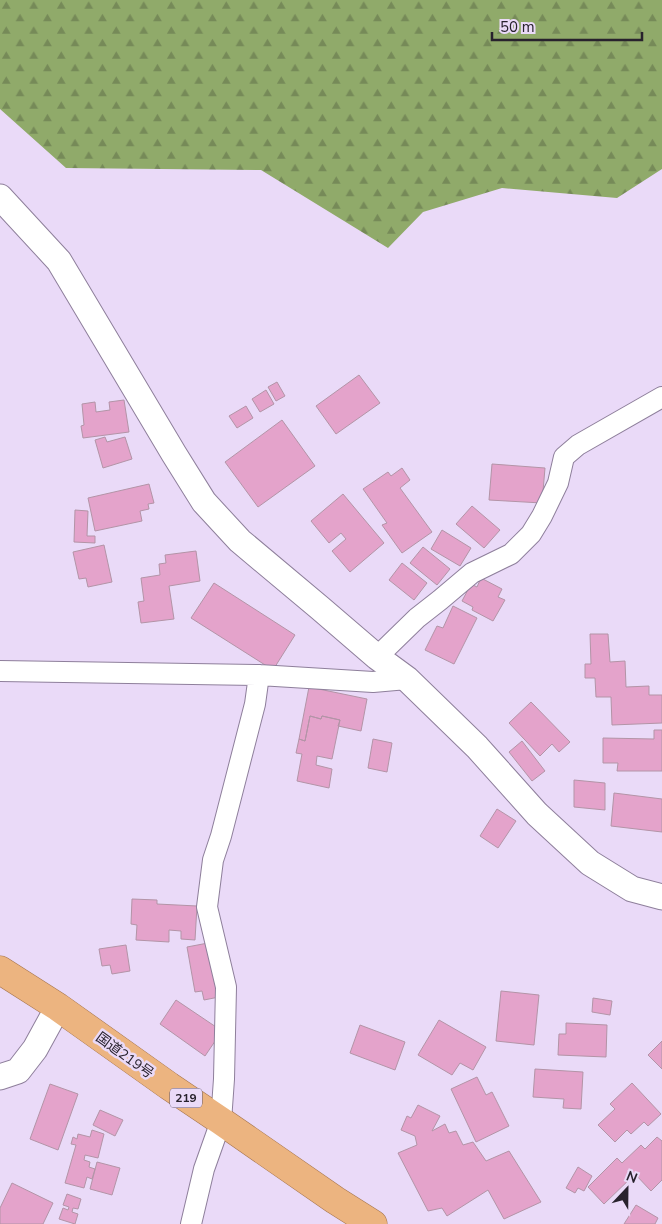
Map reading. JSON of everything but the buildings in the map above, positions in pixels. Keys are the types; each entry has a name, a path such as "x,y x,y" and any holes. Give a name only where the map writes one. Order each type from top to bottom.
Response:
{"highway":[{"name":"国道219号","path":"0,970 58,1007 169,1086 373,1224"}],"street":[{"path":"0,197 59,261 204,502 240,541 377,657 407,679 477,747 537,814 590,863 632,889 662,897"},
{"path":"377,657 417,618 472,573 511,554 532,534 558,483 564,457 578,445 662,397"},
{"path":"0,671 260,675 374,682 407,679"},
{"path":"191,1224 204,1169 221,1121 224,1080 226,987 207,907 213,860 255,704 260,675"},
{"path":"0,1077 18,1071 35,1049 58,1007"}],"green space":[{"path":"0,0 662,0 662,169 617,198 502,188 423,212 388,248 261,170 66,168 0,109"}]}
